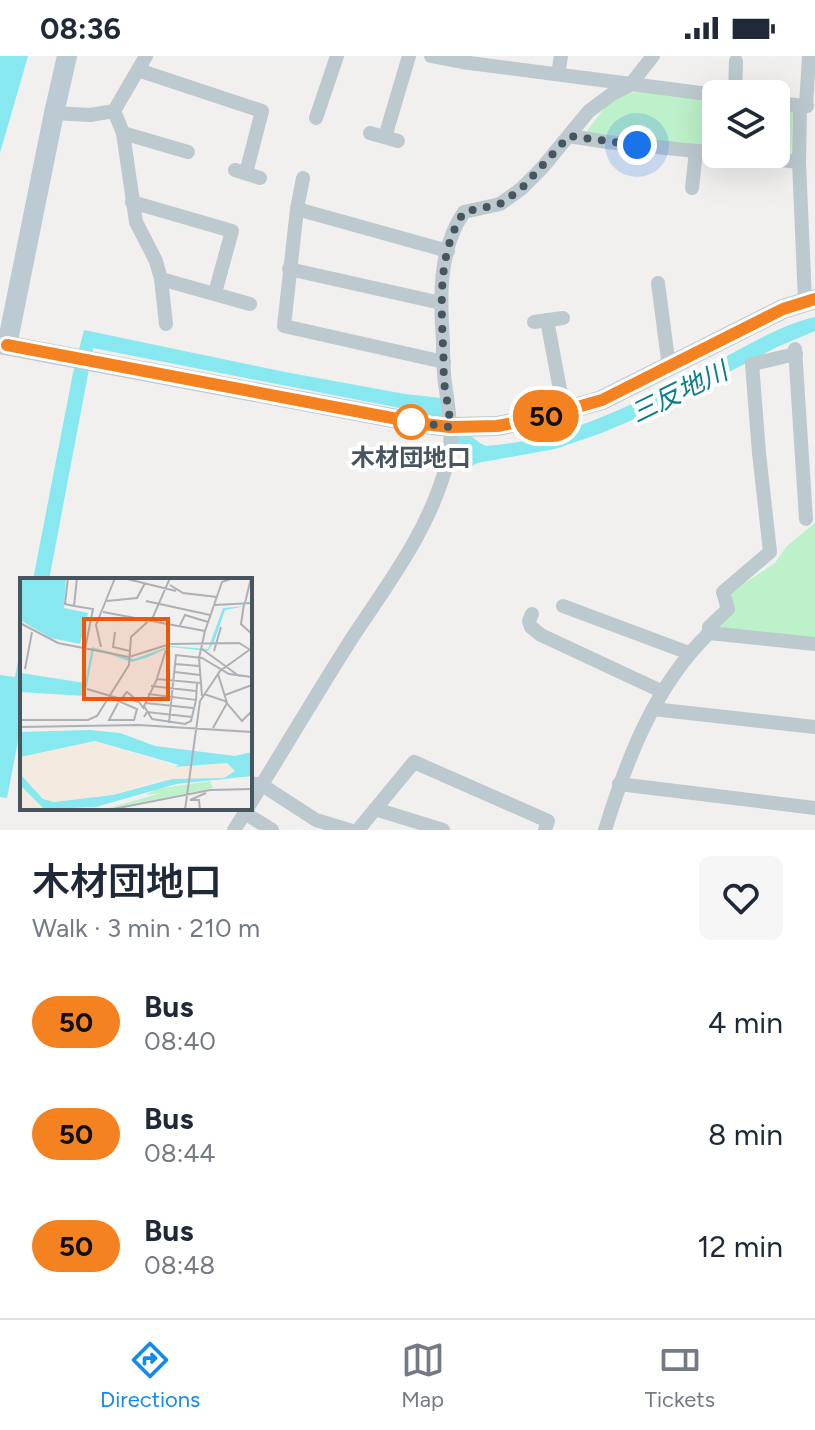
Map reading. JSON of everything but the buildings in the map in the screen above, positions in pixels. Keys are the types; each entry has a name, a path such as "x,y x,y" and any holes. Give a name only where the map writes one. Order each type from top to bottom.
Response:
{"street":[{"path":"67,56 4,344 356,413 450,427 497,426 602,400 783,309 810,300 808,232 799,162 807,106 809,56"},
{"path":"114,111 146,56"},
{"path":"316,118 337,56"},
{"path":"384,137 409,56"},
{"path":"431,56 702,93"},
{"path":"558,74 561,56"},
{"path":"349,830 316,820 256,784 403,562 434,503 448,462 450,427 441,303 442,278 454,226 464,212 500,204 521,189 589,111 630,85 653,56"},
{"path":"735,80 736,61"},
{"path":"138,70 262,111 247,174"},
{"path":"54,113 90,115 114,111"},
{"path":"114,111 123,133 136,222 156,261 161,279 166,324"},
{"path":"123,133 188,152"},
{"path":"569,136 702,152"},
{"path":"692,188 696,151"},
{"path":"790,161 799,162"},
{"path":"303,178 284,326 444,362"},
{"path":"132,202 232,231 215,293"},
{"path":"297,209 448,251"},
{"path":"289,269 441,303"},
{"path":"161,279 250,304"},
{"path":"658,283 669,367"},
{"path":"563,318 540,321 564,411"},
{"path":"605,830 619,784 661,691 689,653 709,633 709,627 728,609 723,592 770,552 752,364 795,352 808,471 806,519"},
{"path":"563,606 585,608 689,653"},
{"path":"532,614 529,621 531,627 541,635 661,691"},
{"path":"709,633 815,644"},
{"path":"653,709 815,727"},
{"path":"358,830 414,762 548,821 545,830"},
{"path":"619,784 815,808"},
{"path":"375,809 443,830"},
{"path":"234,830 246,810"},
{"path":"249,810 272,830"}],"green space":[{"path":"639,91 702,99 702,148 584,135 612,98"},
{"path":"790,110 793,110 790,156"},
{"path":"815,523 815,641 716,627 727,595 775,563 787,546"}],"water":[{"path":"0,56 28,56 0,153"},
{"name":"三反地川","path":"815,317 815,331 777,347 656,410 599,434 555,449 477,463 468,469 462,469 462,448 415,411 93,348 49,578 33,578 84,330 285,372 441,398 442,414 486,446 549,435 610,414 792,324"},
{"path":"20,649 20,731 7,798 0,797 0,675 15,677"}],"bus line":[{"name":"50","path":"7,345 424,424 497,426 602,400 783,309 815,299"}],"place":[{"name":"木材団地口","path":"411,422"}],"route":[{"path":"411,422 401,420 450,427 445,388 442,278 454,226 464,212 500,204 521,189 569,136 637,145"}]}
